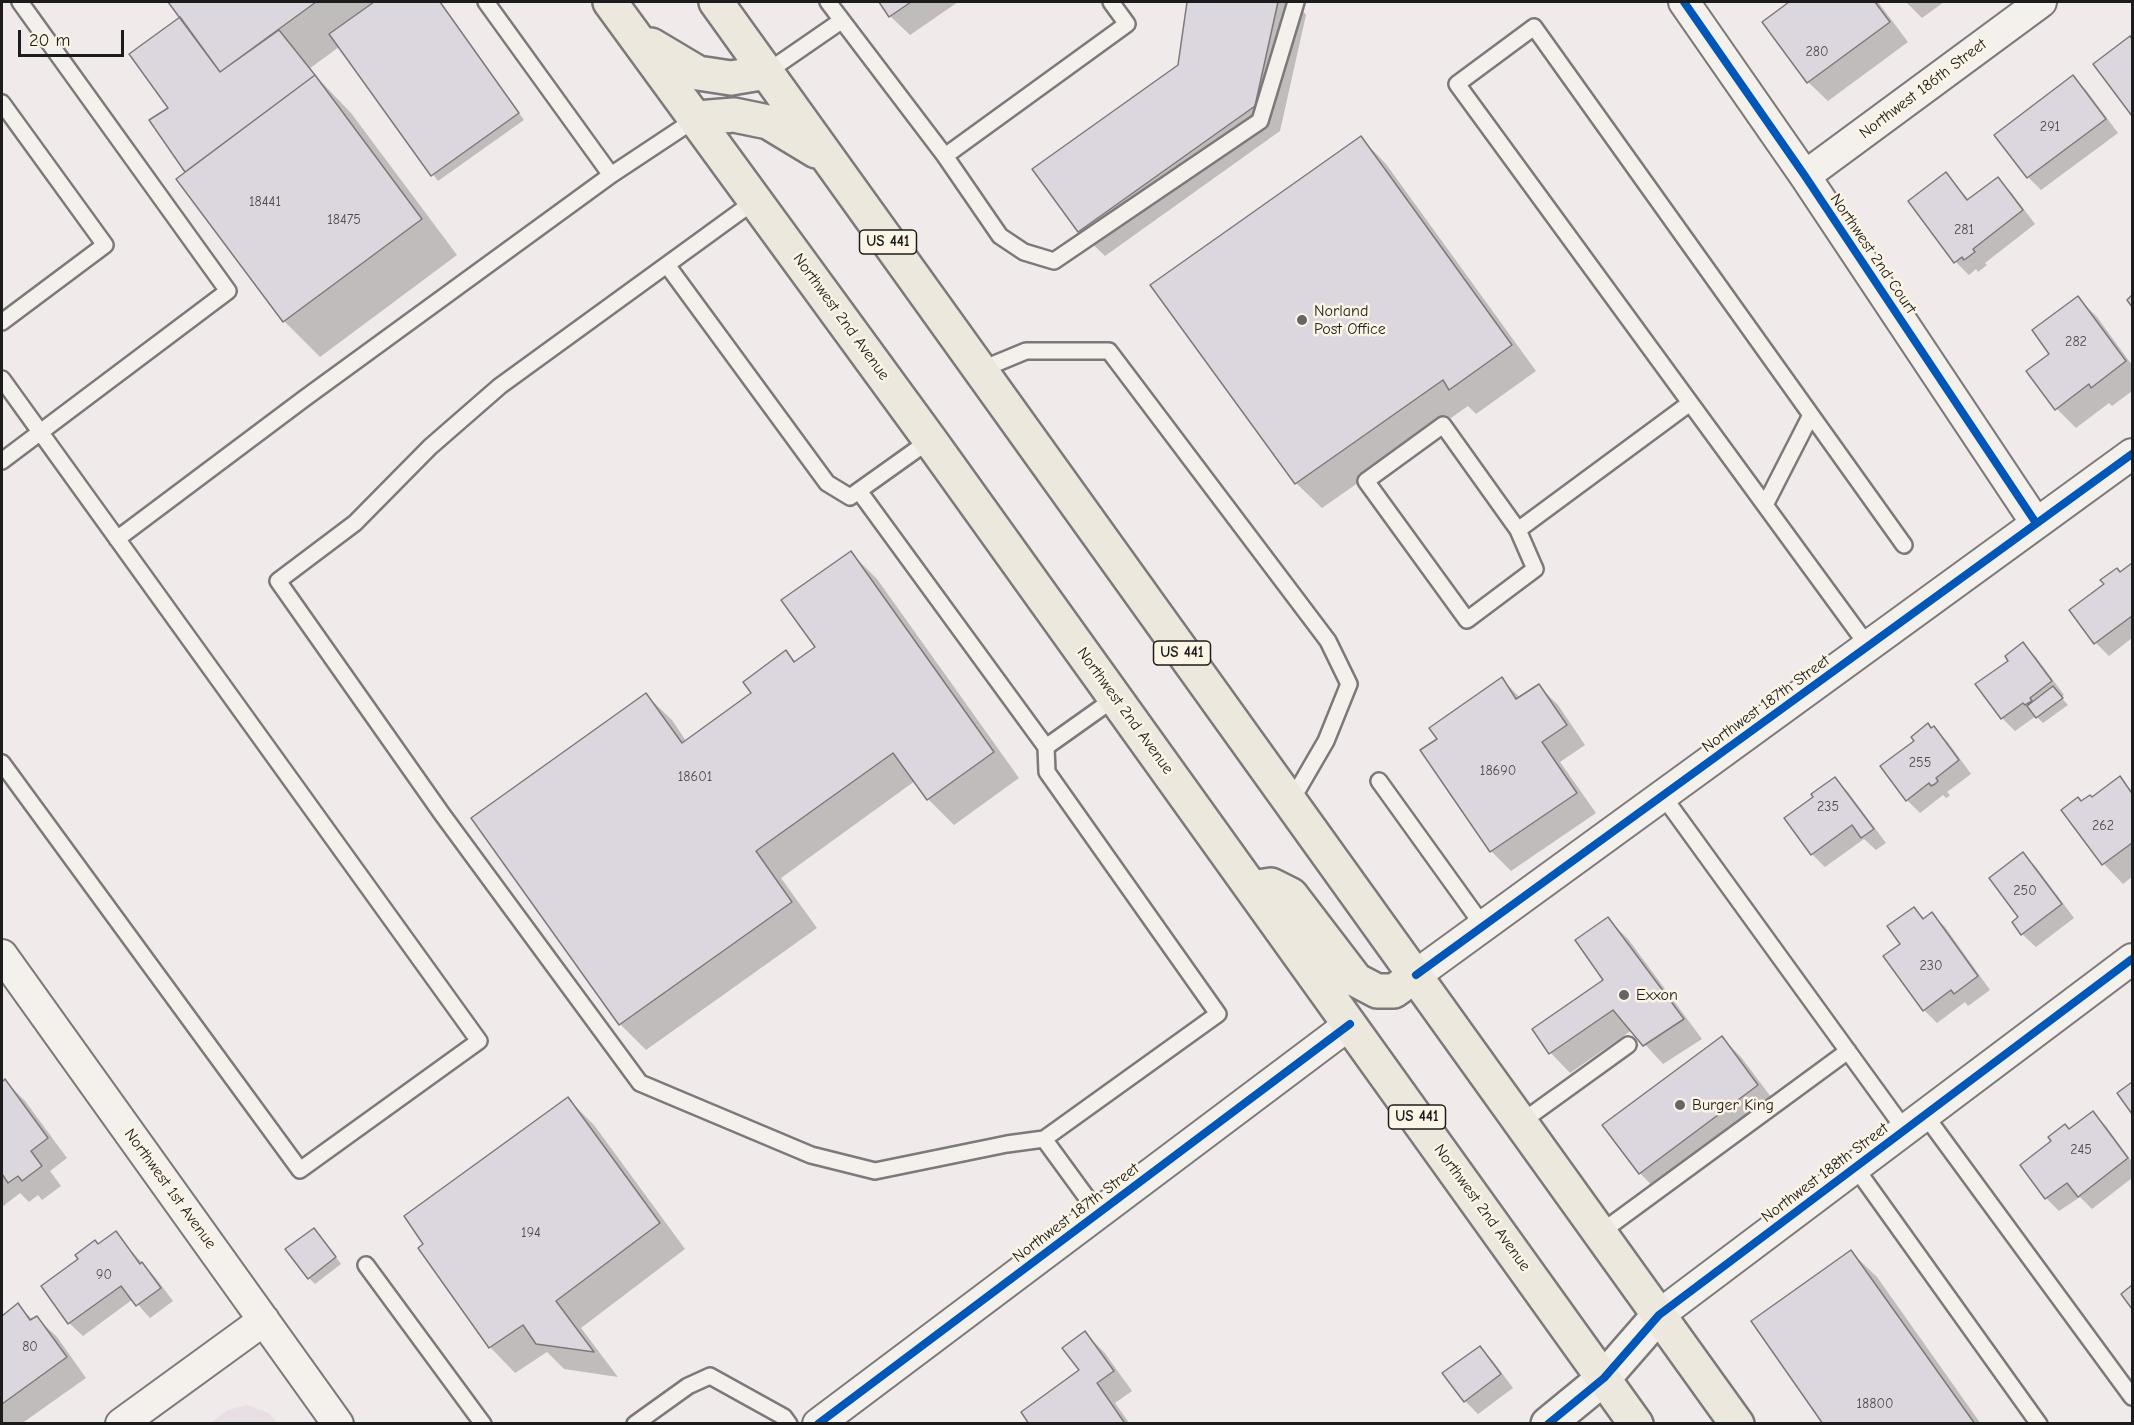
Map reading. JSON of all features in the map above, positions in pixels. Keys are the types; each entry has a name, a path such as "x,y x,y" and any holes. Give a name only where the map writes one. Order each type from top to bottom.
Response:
{"main road":[{"name":"Northwest 2nd Avenue","path":"610,2 638,37 930,440 1636,1424"},
{"name":"US 441","path":"716,2 1737,1424"},
{"path":"638,37 698,73 731,78 766,72"},
{"path":"697,118 734,115 768,122 826,156"},
{"path":"1252,888 1271,885 1291,895 1356,980 1377,991 1394,991 1416,975"}],"street":[{"name":"Northwest 2nd Court","path":"1684,2 1805,176 2036,523"},
{"name":"Northwest 186th Street","path":"1805,176 2041,2"},
{"name":"Northwest 187th Street","path":"1416,975 2133,454"},
{"name":"Northwest 188th Street","path":"1548,1424 1604,1378 1659,1315 2133,959"},
{"name":"Northwest 1st Avenue","path":"6,971 338,1424"},
{"name":"Northwest 187th Street","path":"818,1424 1350,1024"},
{"path":"121,1424 264,1320"}],"lane":[{"path":"2,461 228,291 20,2"},
{"path":"486,2 611,174"},
{"path":"828,2 945,156 1000,236 1024,252 1054,261 1260,121 1296,2"},
{"path":"945,156 1127,24 1111,2"},
{"path":"766,72 841,21"},
{"path":"1868,646 1457,84 1534,27 1904,545"},
{"path":"2,103 105,245 2,322"},
{"path":"117,539 611,174 697,118"},
{"path":"756,200 500,386 430,447 355,523 278,581 442,814 640,1083 811,1155 875,1171 1006,1144 1044,1139 1218,1014 1047,772 1046,747 859,491"},
{"path":"667,265 827,483 850,497 930,440"},
{"path":"980,370 1026,351 1109,351 1328,640 1348,684 1326,741 1290,803"},
{"path":"2,379 479,1041 300,1170 2,764"},
{"path":"1518,530 1690,403"},
{"path":"1765,505 1812,415"},
{"path":"1443,425 1518,530 1535,569 1467,620 1366,481 1443,425"},
{"path":"1046,747 1115,698"},
{"path":"1380,782 1484,927"},
{"path":"1664,796 1848,1051 1915,1123 2133,1397"},
{"path":"1520,1123 1628,1045"},
{"path":"1600,1233 1848,1051"},
{"path":"1044,1139 1098,1213"},
{"path":"1855,1167 2039,1424"},
{"path":"366,1265 483,1424"},
{"path":"635,1424 688,1386 710,1376 784,1417 789,1424"}],"shaded area":[{"path":"247,1405 269,1413 277,1423 210,1423 228,1410"}],"building":[{"path":"168,2 316,2 220,72"},
{"path":"374,2 440,2 519,113 431,176 329,34"},
{"path":"879,2 911,2 889,17"},
{"path":"1187,2 1278,2 1255,106 1078,232 1032,169 1178,65"},
{"path":"1789,2 1875,2 1890,22 1807,83 1762,22"},
{"path":"180,17 220,72 279,30 315,75 185,172 149,120 168,108 129,54"},
{"path":"2130,36 2132,39 2132,116 2093,64"},
{"path":"315,75 422,219 283,322 176,179"},
{"path":"2073,75 2106,119 2027,178 1994,135"},
{"path":"1361,136 1512,345 1449,390 1443,380 1295,484 1150,285"},
{"path":"1946,172 1967,200 1998,177 2023,210 1973,249 1975,252 1964,260 1962,257 1954,263 1908,201"},
{"path":"2132,295 2132,307 2127,300"},
{"path":"2078,296 2126,361 2091,388 2089,384 2055,410 2026,371 2049,354 2032,330"},
{"path":"851,551 994,752 927,800 893,753 756,851 792,902 619,1025 471,818 646,693 682,743 751,693 743,682 786,650 794,662 815,647 781,600"},
{"path":"2132,563 2132,616 2094,644 2069,610 2104,584 2100,580 2117,568 2120,572"},
{"path":"2023,642 2052,681 2030,698 2032,701 2025,705 2023,703 2001,719 1975,684 2008,661 2005,656"},
{"path":"1502,677 1516,699 1539,684 1567,725 1542,742 1577,793 1490,852 1420,750 1437,739 1429,728"},
{"path":"2053,686 2063,698 2036,718 2027,706"},
{"path":"1928,723 1931,728 1934,726 1959,760 1936,778 1938,781 1935,784 1931,786 1929,783 1906,801 1880,766 1914,741 1911,737"},
{"path":"2120,776 2132,791 2132,843 2102,865 2061,810 2078,797 2081,801 2090,795 2092,797"},
{"path":"1835,777 1874,829 1861,838 1852,825 1811,855 1784,818 1813,797 1811,794"},
{"path":"2023,852 2062,904 2021,935 2012,922 2018,917 1989,878"},
{"path":"1914,907 1923,919 1932,912 1978,976 1954,994 1951,990 1923,1011 1883,956 1900,944 1887,926"},
{"name":"Exxon","path":"1608,917 1684,1019 1643,1046 1613,1010 1549,1054 1532,1029 1603,980 1575,940"},
{"name":"Burger King","path":"1722,1036 1758,1085 1639,1174 1602,1125"},
{"path":"5,1079 48,1138 31,1151 42,1166 22,1181 18,1176 8,1183 2,1174 2,1082"},
{"path":"2132,1082 2132,1114 2117,1093"},
{"path":"568,1097 660,1223 556,1301 594,1352 536,1344 523,1325 489,1348 418,1248 423,1244 404,1216"},
{"path":"2093,1111 2128,1158 2078,1197 2067,1183 2045,1199 2020,1165 2051,1141 2048,1137 2065,1124 2069,1129"},
{"path":"314,1228 336,1257 308,1279 285,1249"},
{"path":"116,1231 161,1288 136,1306 121,1286 68,1324 41,1286 78,1259 75,1255 95,1240 98,1244"},
{"path":"1851,1250 1975,1424 1823,1424 1751,1321"},
{"path":"2132,1285 2132,1309 2121,1294"},
{"path":"18,1303 30,1320 37,1316 67,1357 2,1404 2,1316"},
{"path":"1085,1331 1114,1371 1097,1383 1124,1422 1122,1424 1029,1424 1021,1412 1079,1370 1062,1348"},
{"path":"1480,1346 1501,1374 1464,1402 1442,1373"}],"cycle path":[{"path":"1684,2 1805,176 2036,523"},
{"path":"1416,975 2132,454"},
{"path":"1548,1424 1604,1378 1659,1315 2132,959"},
{"path":"818,1424 1350,1024"}],"place":[{"name":"Norland Post Office","path":"1302,320"},
{"name":"Exxon","path":"1624,995"},
{"name":"Burger King","path":"1680,1105"}]}
